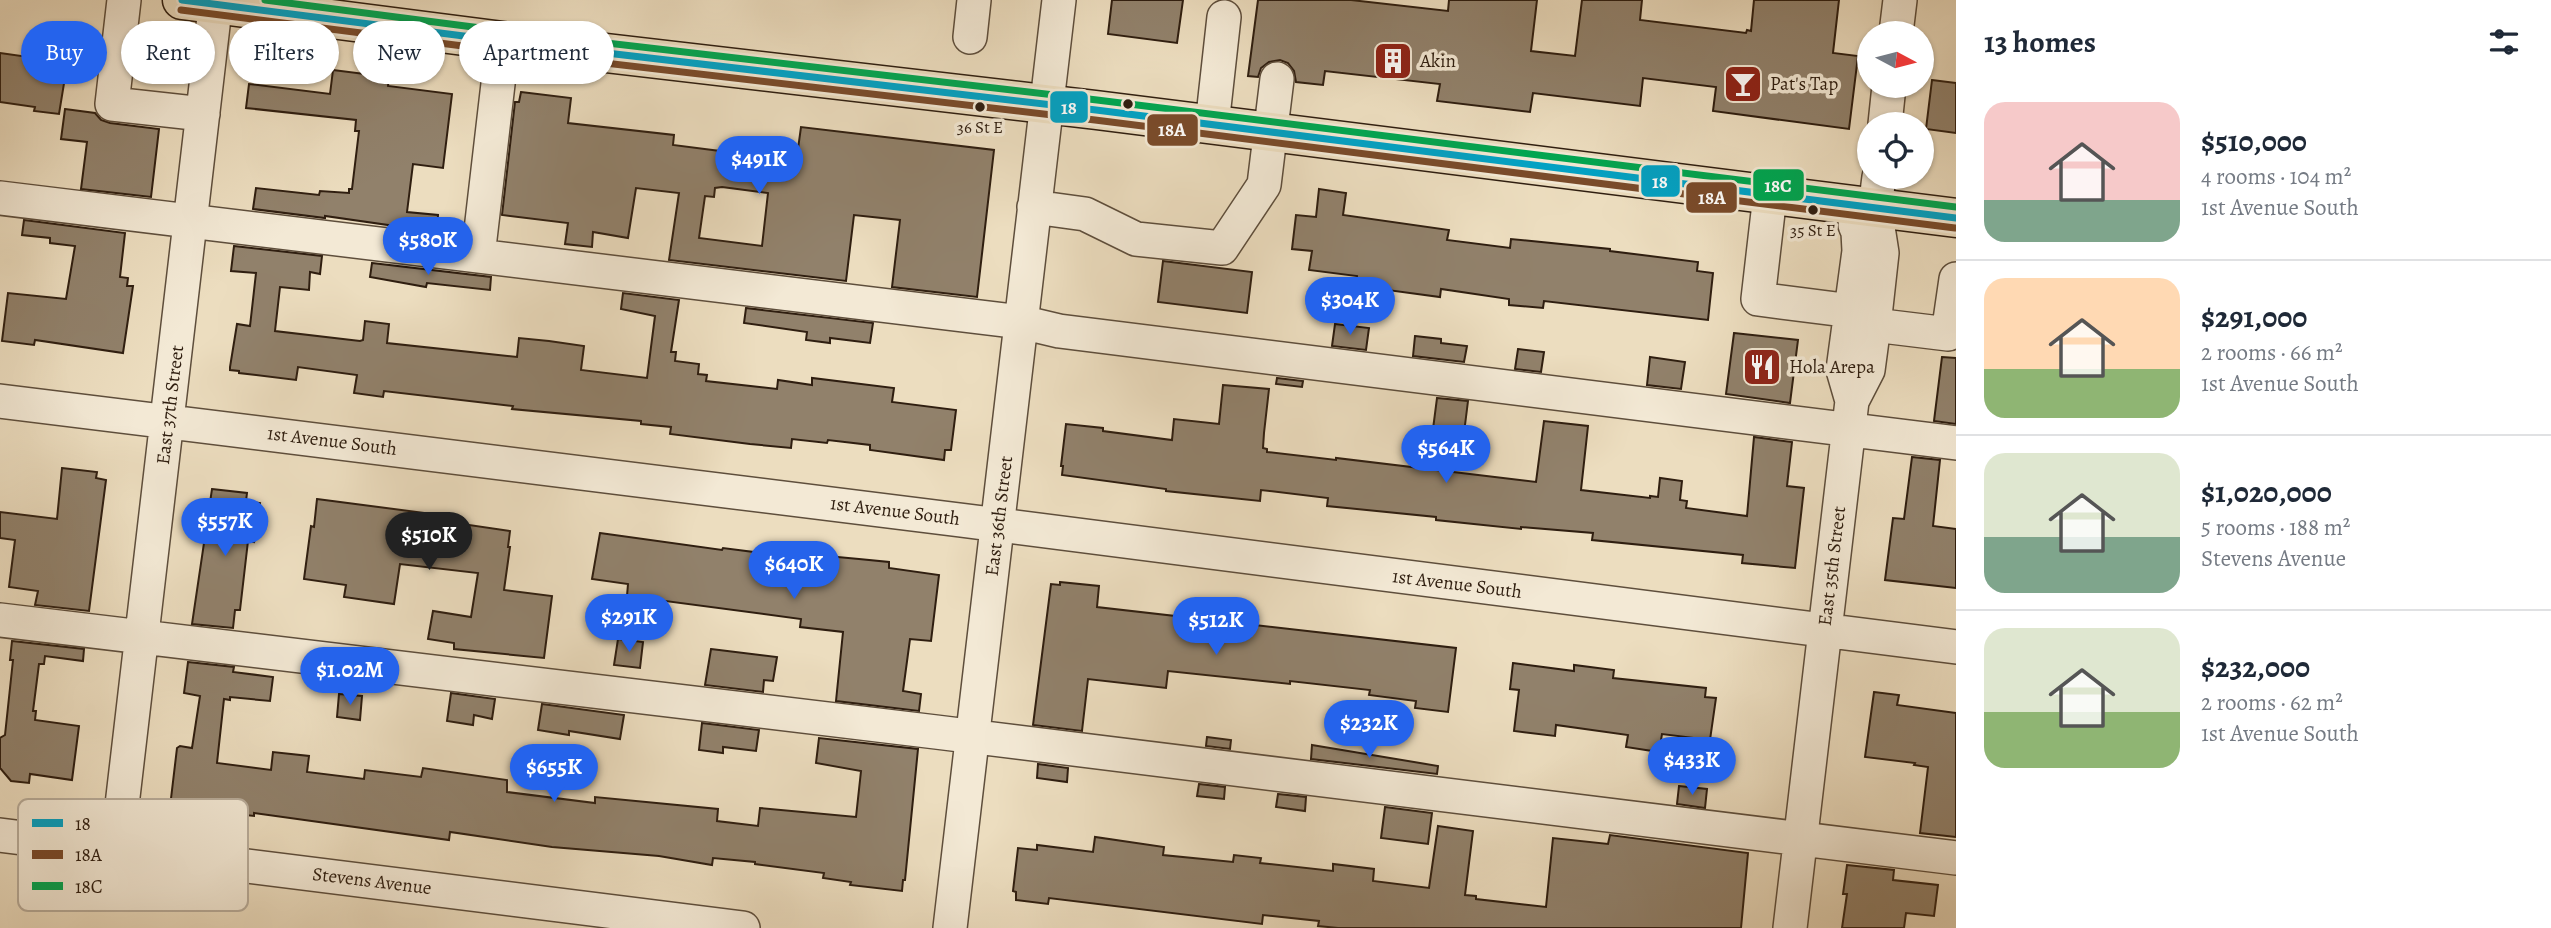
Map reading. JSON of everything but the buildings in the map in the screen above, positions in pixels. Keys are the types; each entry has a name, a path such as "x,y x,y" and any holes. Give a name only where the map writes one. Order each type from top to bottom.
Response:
{"main road":[{"path":"205,1 459,35"},
{"path":"614,54 1046,104 1770,195 1867,197 1956,218"}],"street":[{"path":"124,0 112,104 203,114"},
{"path":"970,37 974,0"},
{"name":"East 36th Street","path":"950,928 1059,0"},
{"path":"1897,21 1900,0"},
{"name":"East 37th Street","path":"123,799 203,114 205,1"},
{"path":"1212,125 1224,17"},
{"path":"1034,207 1085,214 1136,239 1222,248 1264,185 1277,79"},
{"path":"478,256 498,84"},
{"path":"1770,195 1758,299 1863,318 1952,344 1956,279"},
{"path":"1850,416 1843,370 1863,318 1882,253 1867,197"},
{"path":"0,198 1021,322 1059,331 1850,416 1956,443"},
{"name":"1st Avenue South","path":"0,401 997,524 1956,648"},
{"name":"East 35th Street","path":"1790,928 1850,416"},
{"path":"0,620 1956,858"},
{"name":"Stevens Avenue","path":"0,835 18,837"},
{"name":"Stevens Avenue","path":"248,865 743,928"}],"transit line":[{"name":"18","path":"182,0 503,41 1096,110 1956,218"},
{"name":"18C","path":"265,0 1956,207"},
{"name":"18A","path":"181,10 502,51 1095,120 1955,228"}],"place":[{"name":"Akin","path":"1393,61"},
{"name":"Pat's Tap","path":"1743,84"},
{"name":"36 St E","path":"980,107"},
{"name":"35 St E","path":"1813,210"},
{"name":"Hola Arepa","path":"1762,367"}]}
